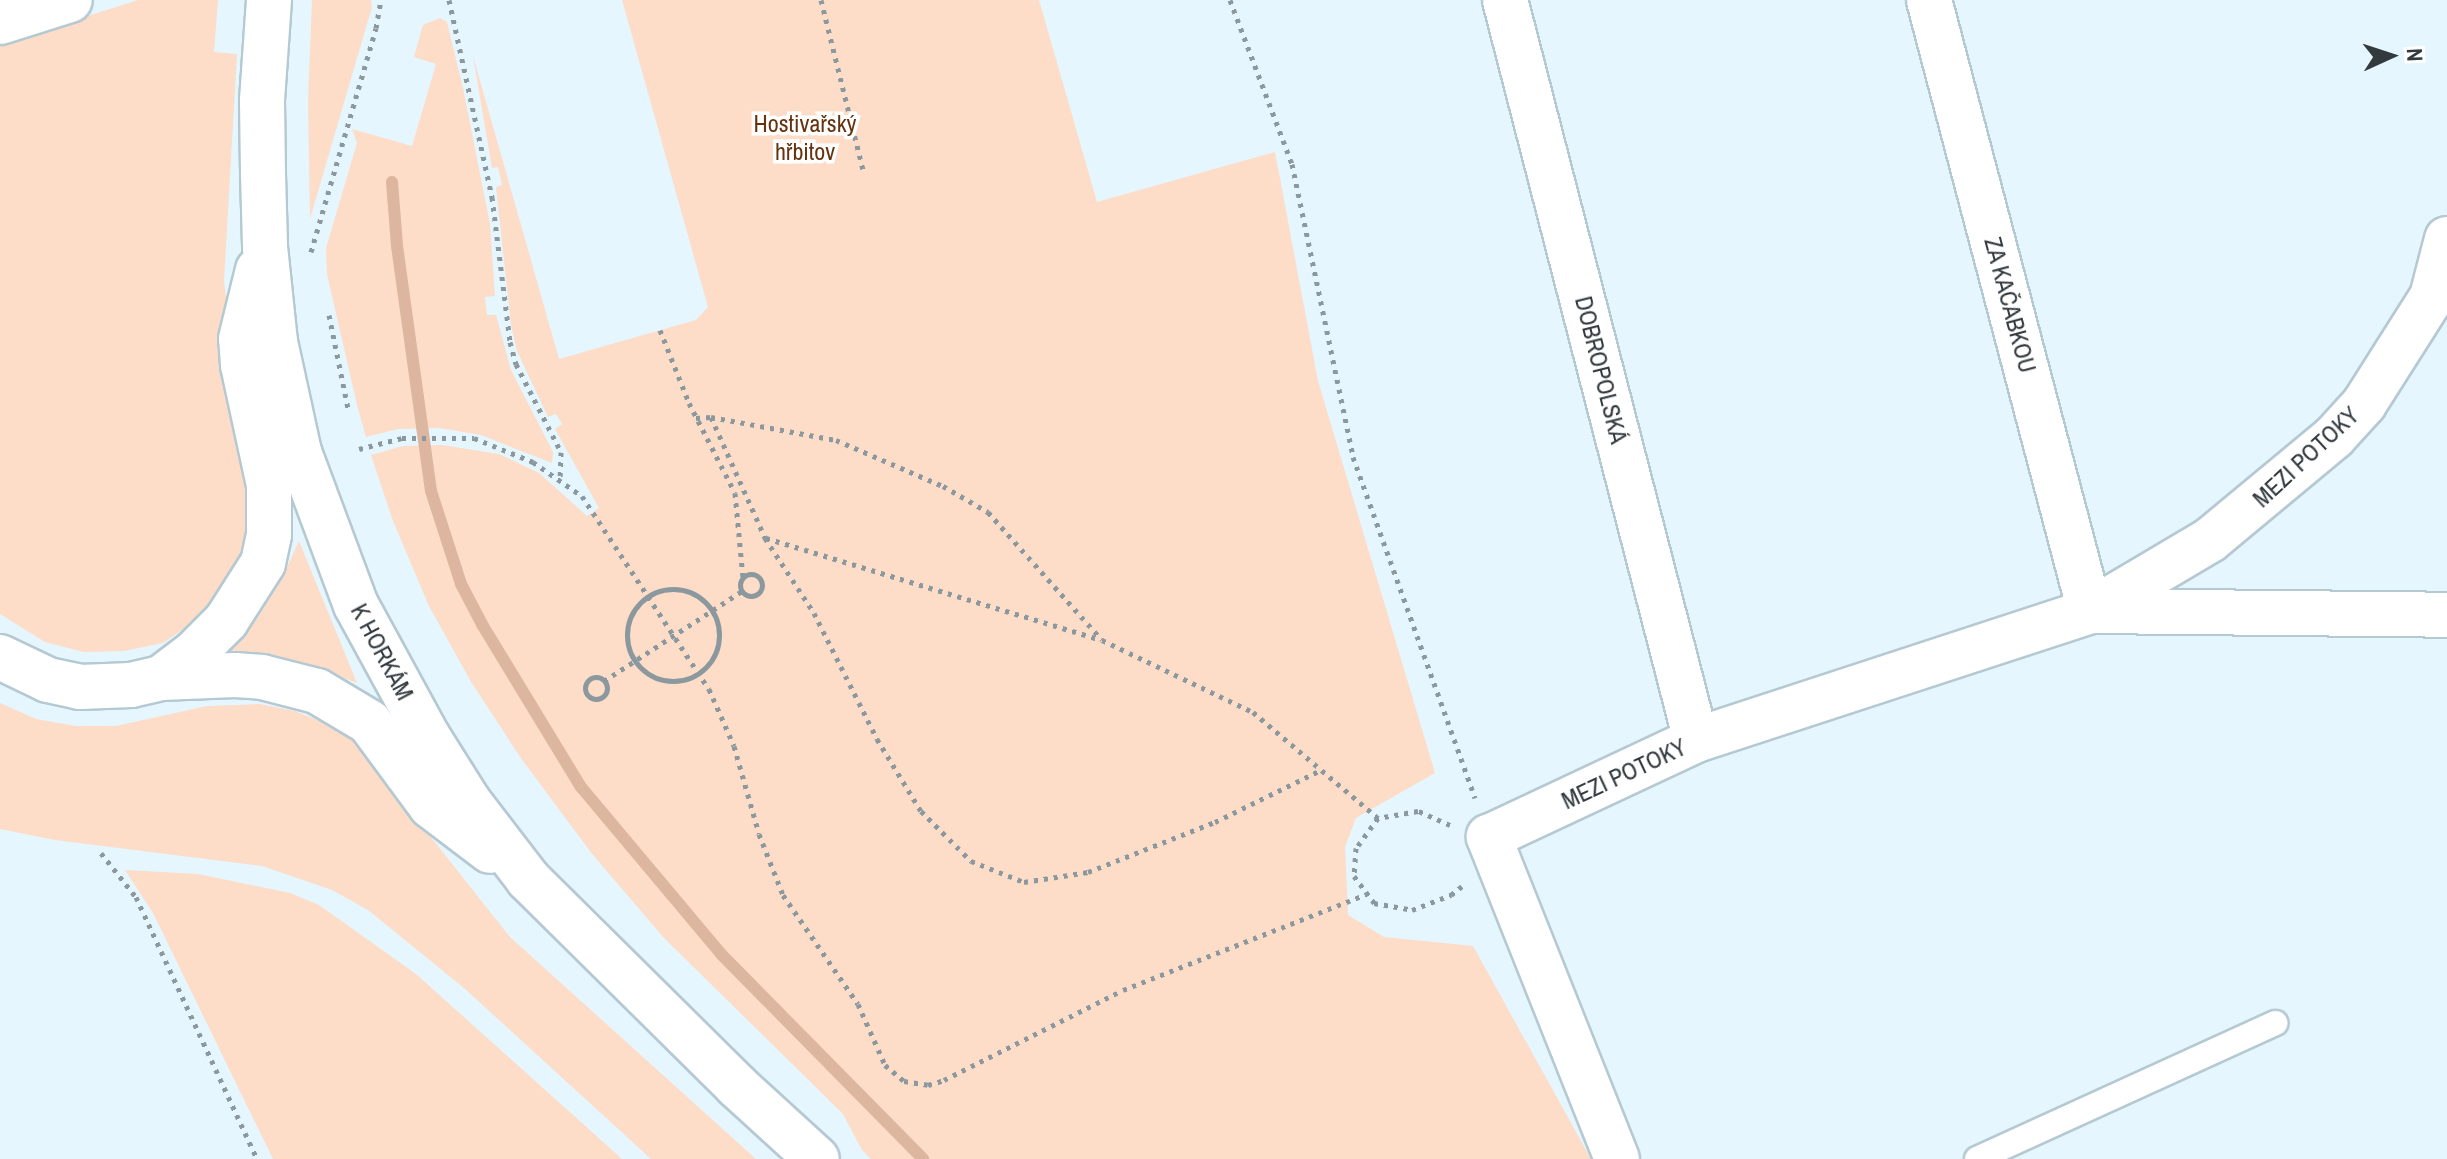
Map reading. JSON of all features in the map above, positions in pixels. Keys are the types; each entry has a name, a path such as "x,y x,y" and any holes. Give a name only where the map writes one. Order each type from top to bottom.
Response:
{"street":[{"path":"0,22 70,0"},
{"name":"DOBROPOLSKÁ","path":"1505,0 1696,740"},
{"name":"ZA KAČABKOU","path":"1929,0 2090,611"},
{"name":"K HORKÁM","path":"267,18 262,101 265,247 284,396 303,465 337,561 381,656 469,802 528,879 737,1086 817,1159"},
{"name":"MEZI POTOKY","path":"1489,837 1696,740 2090,611 2210,540 2334,437 2364,404 2421,317 2439,279 2447,239"},
{"path":"161,678 193,654 226,621 263,563 269,535 269,485 243,365 241,339 242,323 265,247"},
{"name":"MEZI POTOKY","path":"2090,611 2447,615"},
{"path":"0,657 48,680 80,687 131,685 161,678 262,677 317,691 339,701 381,733 440,814 528,879"},
{"path":"1489,837 1617,1159"}],"lane":[{"path":"1977,1159 2275,1023"}],"path":[{"path":"311,252 376,28 381,0"},
{"path":"449,0 492,197 507,332 516,364 561,452 560,477"},
{"path":"821,0 864,174"},
{"path":"1230,0 1292,164 1353,457 1489,837 1472,876 1451,895 1412,910 1374,903 1354,876 1356,848 1378,818 1418,811 1489,837"},
{"path":"329,315 348,408"},
{"path":"660,330 696,418 735,493 742,591"},
{"path":"696,418 711,417 836,440 943,486 988,512 1102,640"},
{"path":"711,417 765,538 814,613 877,739 921,811 971,861 1024,882 1088,872 1215,822 1321,770"},
{"path":"359,449 402,438 474,438 506,449 560,477 582,496 699,674 734,746 759,834 783,895 858,1004 885,1065 904,1081 928,1085 944,1080 1123,990 1367,894"},
{"path":"765,538 1102,640 1253,712 1378,818"},
{"path":"742,591 755,596 762,585 753,574 743,577"},
{"path":"664,589 679,589 703,599 712,610 719,627 720,642 710,665 699,674 679,682 666,682 645,672 634,661 627,630 637,606 647,596 664,589"},
{"path":"604,681 742,591"},
{"path":"591,677 604,681 606,691 602,697 596,699 586,694 585,686 591,677"},
{"path":"101,853 136,897 257,1159"}],"green space":[{"path":"138,0 218,0 214,52 237,54 224,281 252,510 242,562 225,591 196,620 163,643 124,651 84,652 45,642 0,614 0,44"},
{"path":"312,0 371,0 372,7 310,219 308,101"},
{"name":"Hostivařský hřbitov","path":"622,0 1039,0 1097,202 1275,152 1318,381 1435,773 1356,818 1345,847 1348,915 1384,937 1473,946 1591,1159 871,1159 862,1150 843,1114 664,938 593,855 520,757 470,680 429,606 393,521 371,455 403,446 442,445 499,454 539,473 587,516 599,508 555,429 562,424 556,414 548,417 517,351 511,325 496,187 502,185 498,167 492,168 473,56 559,359 696,320 708,307"},
{"path":"440,18 447,22 490,224 495,296 485,297 487,315 496,315 511,370 553,452 552,463 481,435 439,428 398,429 366,437 357,405 327,274 326,248 357,143 352,129 412,146 436,64 414,57 423,25"},
{"path":"299,541 357,683 313,666 265,656 220,656 257,619 282,578"},
{"path":"0,703 36,719 76,726 116,726 207,706 260,704 295,711 351,734 387,771 426,831 510,937 756,1159 651,1159 464,988 368,910 332,890 262,866 55,840 0,829"},
{"path":"125,870 198,874 290,893 319,905 416,974 622,1159 273,1159 153,913"}],"waterway":[{"path":"392,182 397,246 431,491 461,584 483,626 581,787 721,954 923,1159"}]}
